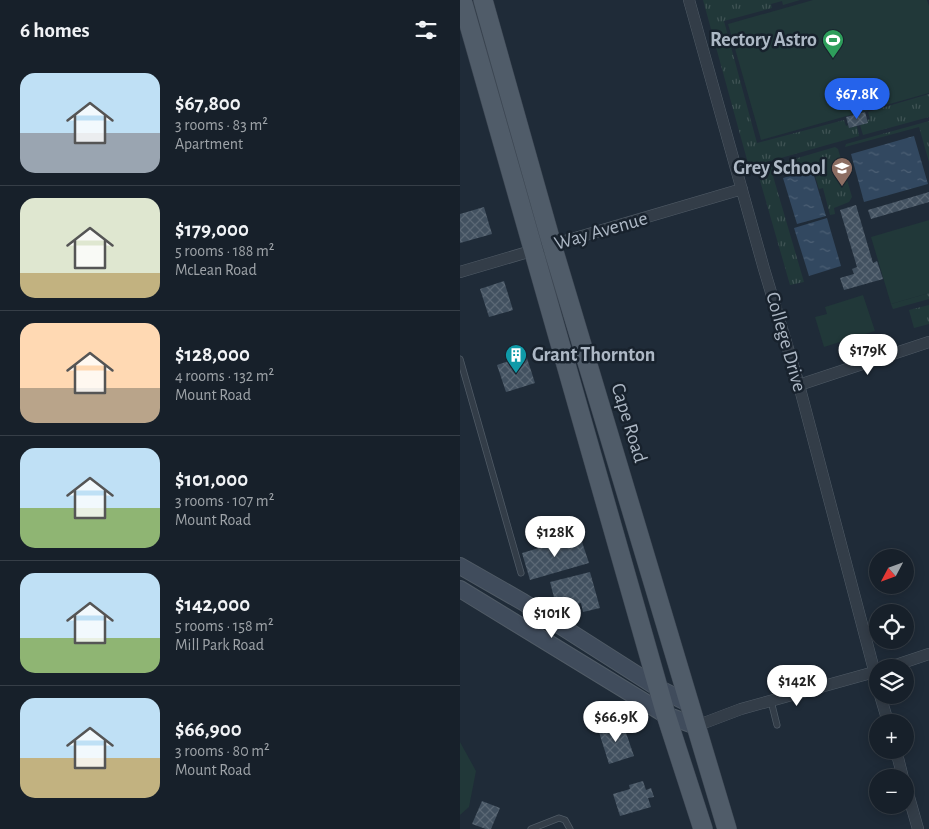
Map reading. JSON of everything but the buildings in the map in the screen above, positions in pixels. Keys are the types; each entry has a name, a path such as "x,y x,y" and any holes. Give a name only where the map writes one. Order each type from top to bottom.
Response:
{"main road":[{"path":"462,0 658,688 702,829"},
{"name":"Cape Road","path":"482,0 552,245 727,829"},
{"path":"460,566 523,602 658,688 690,704"},
{"path":"460,589 666,715 696,726"}],"street":[{"name":"College Drive","path":"689,0 799,385 873,659"},
{"name":"Way Avenue","path":"460,272 742,189"},
{"path":"799,385 929,342"},
{"path":"914,659 929,654"},
{"path":"696,726 771,701 869,673"},
{"path":"690,704 713,719"},
{"path":"914,814 918,829"},
{"path":"923,829 929,827"}],"lane":[{"path":"460,359 521,573"},
{"path":"771,701 777,725"},
{"path":"532,829 559,818 565,820 570,829"}],"green space":[{"path":"703,0 800,0 783,5 782,1 771,4 772,8 724,21 757,143 844,120 849,128 857,126 859,136 749,167"},
{"name":"Rectory Astro","path":"813,0 927,0 929,6 929,93 761,140 728,24"},
{"path":"929,94 929,117 863,135 860,125 868,122 867,120 870,119 868,112"},
{"path":"929,121 929,162 919,127 845,147 846,144"},
{"path":"835,147 838,149 852,197 849,202 834,208 835,214 830,215 823,188 819,189 813,169 816,168 815,163 773,176 804,282 790,285 757,170"},
{"path":"929,220 929,293 891,304 871,237"},
{"path":"929,293 929,299 893,309 891,304"},
{"path":"863,295 875,331 824,347 815,317 827,314 825,307"},
{"path":"929,305 929,324 914,328 909,310"},
{"path":"460,742 476,771 469,807 460,815"}],"water":[{"path":"914,136 928,184 864,202 851,154"},
{"path":"812,169 826,216 797,224 783,178"},
{"path":"827,218 841,266 809,276 794,228"}],"place":[{"name":"Rectory Astro","path":"833,59"},
{"name":"Grey School","path":"842,187"},
{"name":"Grant Thornton","path":"516,374"}]}
